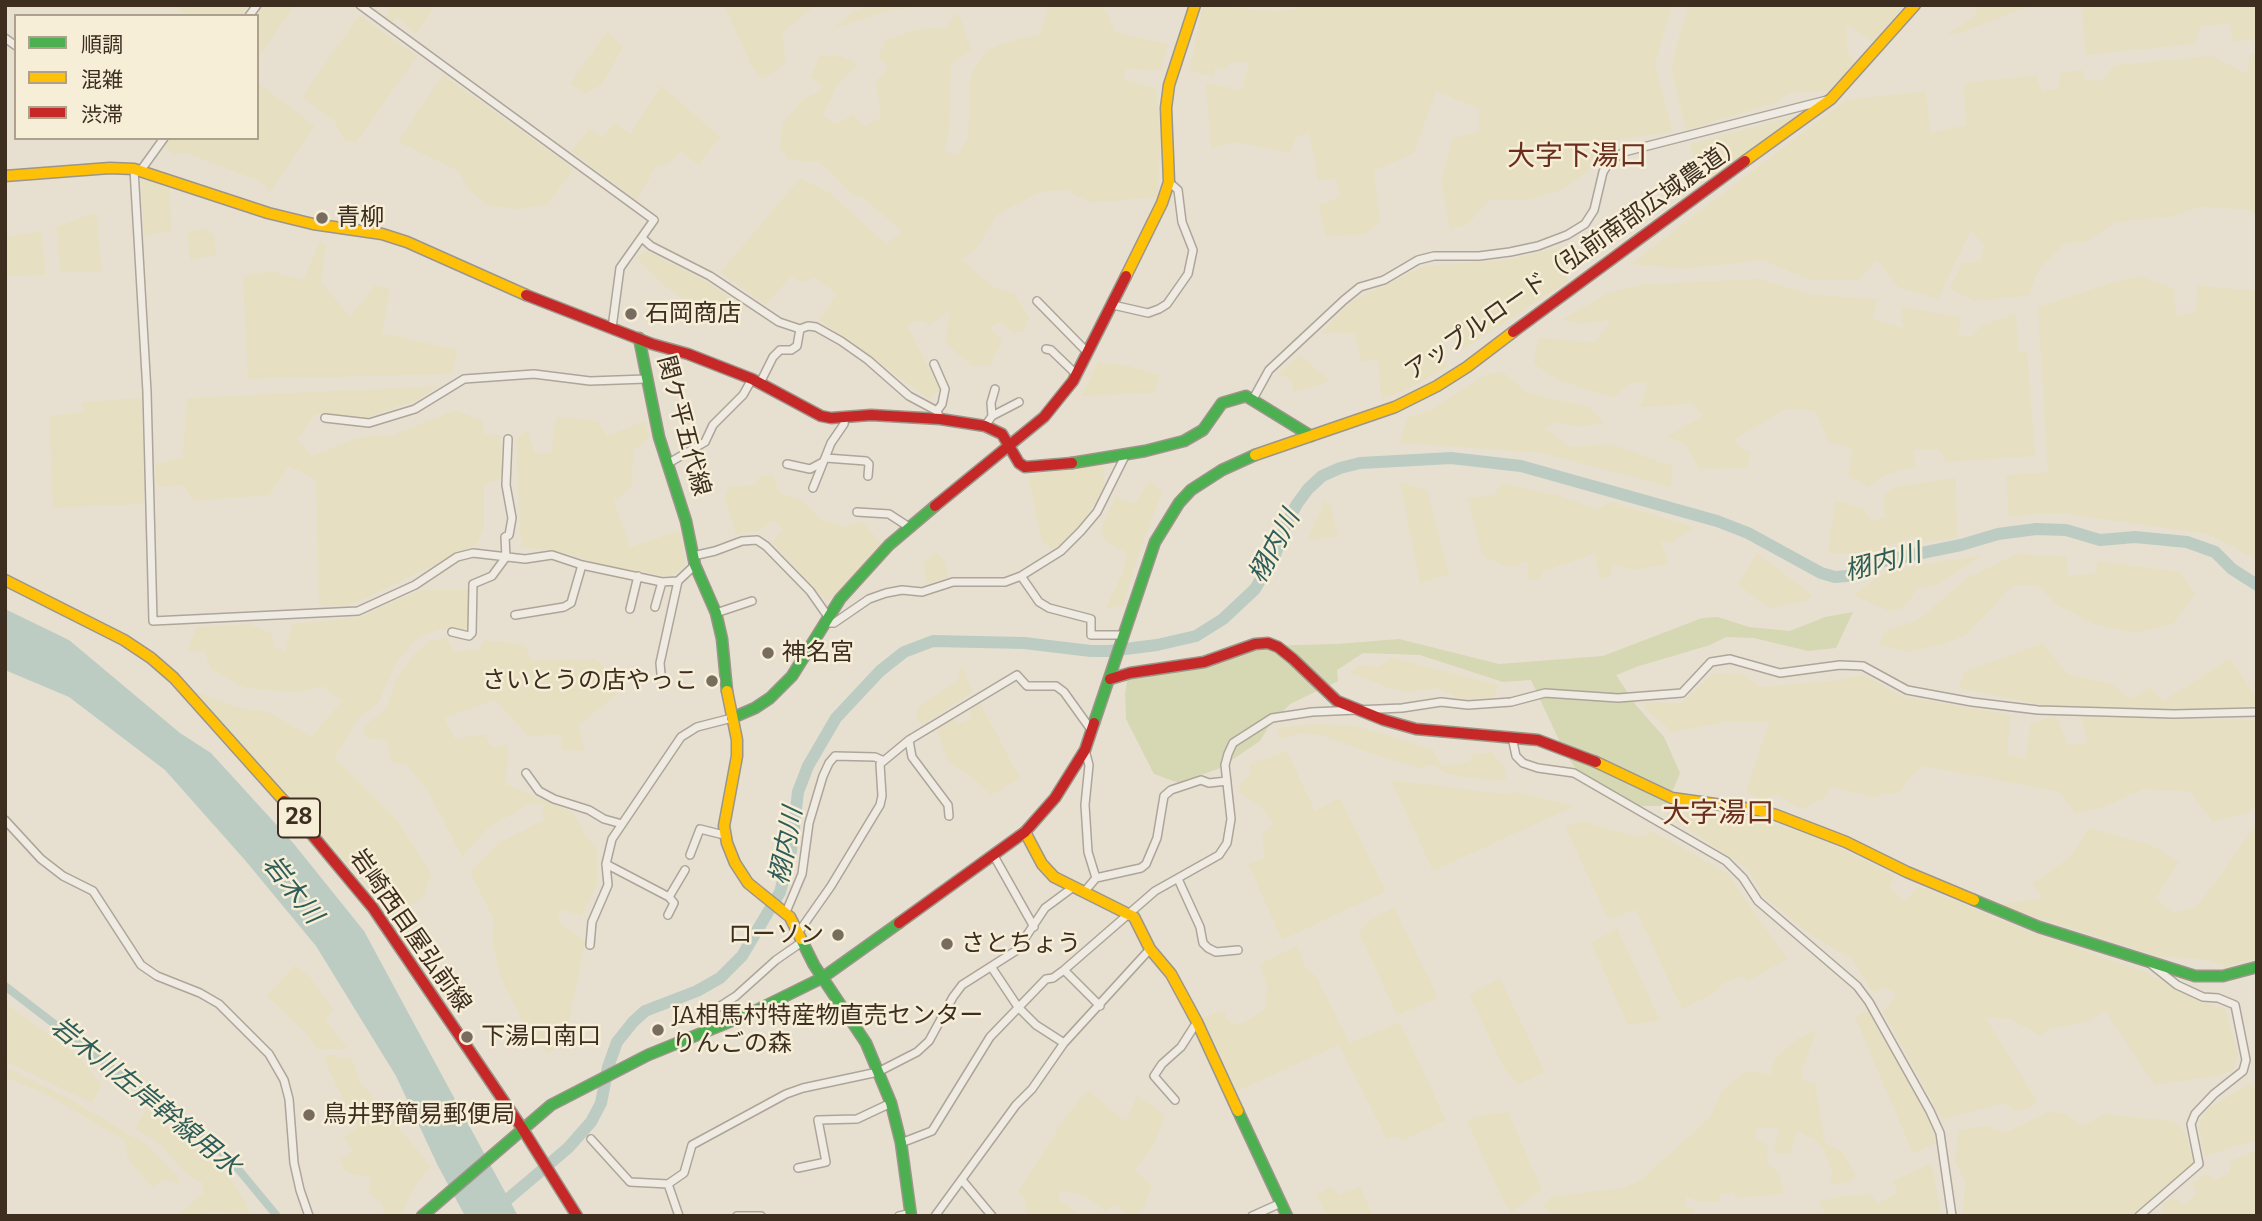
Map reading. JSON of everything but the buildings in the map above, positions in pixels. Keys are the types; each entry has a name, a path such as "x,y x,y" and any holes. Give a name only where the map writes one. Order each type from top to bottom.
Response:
{"street":[{"path":"360,5 654,220 620,268 612,328"},
{"path":"590,945 592,922 608,885 606,864 612,839 681,737 697,727 732,718 755,708 781,688 792,676 841,599 876,557 1044,417 1058,403 1077,375 1162,203 1168,182 1170,157 1166,108 1169,85 1195,5"},
{"name":"アップルロード（弘前南部広域農道）","path":"422,1216 551,1105 619,1069 782,999 822,978 1025,832 1055,797 1085,750 1155,542 1179,503 1191,491 1222,470 1267,449 1395,407 1467,367 1831,99 1915,5"},
{"path":"1254,399 1269,370 1360,287 1384,279 1418,260 1434,256 1479,256 1510,252 1538,246 1567,235 1585,224 1594,210 1603,172 1610,161 1624,152 1831,99"},
{"path":"162,140 137,170 147,392 153,621 358,611 415,585 457,557 473,553 525,559 552,555 582,565 662,582 678,581"},
{"name":"関ケ平五代線","path":"5,176 110,168 137,170 268,214 382,234 407,242 502,286 639,338 646,379 667,464 686,522 694,561 716,613 737,740 737,756 724,835"},
{"path":"1113,305 1148,313 1160,309 1167,304 1188,274 1193,250 1182,222 1178,190 1168,182"},
{"path":"642,238 651,246 710,276 779,322 800,329 817,327 841,341 868,360 909,396 939,415"},
{"path":"1037,301 1088,353"},
{"path":"667,464 705,442 713,425 756,381 773,356 780,350 791,350 797,346 800,329"},
{"path":"639,338 756,381 821,416 845,418 871,415 939,415 985,426 1002,434 1019,463 1032,467 1145,452 1196,436 1222,403 1246,396 1311,436"},
{"path":"1046,349 1077,375"},
{"path":"934,364 945,389 939,415"},
{"path":"325,418 369,423 415,408 464,379 534,374 590,381 646,379"},
{"path":"992,416 991,403 995,389"},
{"path":"985,426 992,416 1019,402"},
{"path":"813,488 845,418"},
{"path":"452,632 469,636 472,633 473,584 492,576 506,557 505,537 509,535 512,519 506,485 508,439"},
{"path":"661,674 660,663 678,581 694,561 715,551 741,541 757,540 810,592 827,621 834,623 869,599 886,593 902,590 922,592 953,582 1004,582 1021,576 1061,551 1081,531 1101,505 1126,454"},
{"path":"787,464 810,468 825,460 866,461 869,464 868,476"},
{"path":"857,512 889,514 909,527"},
{"path":"515,615 564,607 571,603 582,565"},
{"path":"629,609 638,576"},
{"path":"1021,576 1039,602 1049,608 1091,619 1091,635 1122,638"},
{"name":"岩崎西目屋弘前線","path":"5,580 124,640 174,678 320,842 373,908 522,1128 577,1216"},
{"path":"655,607 662,582"},
{"path":"716,613 752,601"},
{"path":"1110,679 1130,673 1204,662 1255,644 1268,643 1293,659 1336,701 1355,710 1416,729 1538,740 1589,759 1672,798 1776,815 1846,842 1907,872 2039,927 2195,976 2223,976 2257,967"},
{"path":"901,1143 932,1131 990,1037 1046,979 1053,978 1064,970 1155,891 1219,855 1227,843 1231,819 1224,765 1233,743 1272,718 1402,708 1441,702 1479,705 1511,702 1545,693 1618,698 1682,693 1711,662 1730,659 1780,673 1840,665 1863,666 1907,690 1972,702 2038,709 2174,715 2257,712"},
{"path":"706,1031 704,1020 709,1014 736,996 800,937 880,805 882,760 909,740 1017,675 1027,686 1056,686 1064,692 1092,732"},
{"path":"1512,737 1516,755 1523,763 1574,774 1726,861 1758,901 1857,986 1883,1026 1940,1133 1952,1216"},
{"path":"909,740 912,757 948,805 949,816"},
{"path":"1085,750 1089,765 1085,805 1088,852 1096,878"},
{"path":"784,911 802,874 809,823 829,763 835,756 875,757 882,760"},
{"path":"526,773 539,791 554,799 622,824"},
{"path":"1085,891 1096,878 1141,868 1146,864 1157,838 1164,796 1171,790 1201,780 1209,783 1227,781"},
{"path":"5,820 41,859 63,876 93,891 141,965 157,976 200,993 219,1004 269,1054 284,1080 289,1099 294,1163 309,1216"},
{"path":"690,855 700,829 724,835 742,874 784,911 822,978 862,1035 891,1103 901,1143 911,1214 899,1216"},
{"path":"1025,832 1042,864 1054,877 1134,917 1150,949 1171,974 1197,1022 1287,1216"},
{"path":"993,856 1034,927"},
{"path":"606,864 668,897 674,903 668,915"},
{"path":"668,897 685,870"},
{"path":"1178,879 1200,927 1203,943 1216,952 1238,950"},
{"path":"592,1139 630,1182 668,1184 684,1173 692,1145 786,1094 803,1087 878,1072 917,1052 929,1041 962,985 1017,950 1045,908 1072,888"},
{"path":"935,1216 1064,1044 1150,949"},
{"path":"2139,1216 2199,1164 2191,1124 2195,1114 2214,1094 2243,1071 2246,1060 2235,1005 2218,998 2203,997 2177,985 2147,961"},
{"path":"992,968 1018,1007 1036,1025 1064,1044"},
{"path":"1064,970 1100,1006"},
{"path":"1175,1100 1154,1076 1162,1064 1181,1047 1197,1022"},
{"path":"799,1168 826,1162 818,1120 857,1119 891,1103"},
{"path":"962,1180 992,1216"},
{"path":"668,1184 679,1216"},
{"path":"1252,1216 1281,1203"},
{"path":"737,1216 761,1216"}],"shaded area":[{"path":"173,5 248,5 242,14 184,14"},
{"path":"263,5 295,5 259,55 259,14 256,14"},
{"path":"390,5 435,5 416,34 398,18 391,22 386,18"},
{"path":"724,5 809,5 811,9 782,33 786,63 762,79 751,65"},
{"path":"869,5 927,5 886,11 832,29 853,12"},
{"path":"1049,5 1101,5 1109,15 1115,32 1168,44 1162,70 1126,69 1124,79 1156,88 1161,140 1157,197 1091,203 1066,190 1041,192 998,214 976,249 961,259 993,287 1015,294 1029,318 1024,331 1014,333 1000,322 990,328 1002,340 990,366 972,366 945,343 950,310 930,325 922,321 907,324 940,390 929,399 819,320 836,294 814,277 803,283 791,276 766,305 720,272 800,178 830,193 886,244 903,232 863,198 852,195 819,161 788,159 780,148 783,123 804,98 820,92 820,83 810,77 820,55 841,56 857,64 837,85 823,116 837,124 853,114 864,127 881,117 876,81 889,67 878,57 885,40 917,29 946,27 958,12 971,50 951,65 949,133 944,151 957,155 968,138 970,77 984,53 1000,44 1040,34"},
{"path":"1203,5 1274,11 1296,9 1296,5 1672,5 1655,65 1673,132 1619,139 1593,158 1588,172 1559,191 1526,200 1489,200 1468,224 1450,230 1441,180 1453,138 1479,132 1479,109 1436,91 1414,153 1374,171 1380,222 1365,234 1326,237 1319,205 1341,196 1335,178 1318,181 1309,132 1296,138 1290,153 1234,142 1211,149 1206,83 1242,90 1249,63 1233,62 1226,69 1215,68 1214,77 1189,71"},
{"path":"1688,5 1904,5 1873,43 1847,23 1847,51 1855,62 1828,91 1788,93 1778,102 1686,130 1671,67"},
{"path":"1975,5 2033,5 1958,34 1946,34 1976,16"},
{"path":"2081,5 2257,5 2257,39 2233,42 2230,24 2202,25 2194,44 2086,55"},
{"path":"359,15 417,56 356,143 344,140 335,122 302,97"},
{"path":"607,31 623,48 601,85 585,94 570,84"},
{"path":"2250,54 2257,54 2257,216 2249,210 2201,207 2169,217 2116,222 2085,242 2065,243 2039,269 2028,296 1974,301 1949,288 1962,263 1981,261 1984,246 1971,230 1938,299 1899,288 1877,260 1858,280 1810,280 1762,260 1683,269 1630,264 1846,100 1926,91 1930,133 1966,125 1964,83 2036,75 2042,92 2058,88 2061,73 2083,70 2085,80 2101,81 2115,65 2211,56 2247,74"},
{"path":"443,75 574,169 547,205 516,209 486,205 470,190 457,170 398,142"},
{"path":"259,84 315,126 270,192 259,181 185,153 175,155 163,146 167,140 259,140"},
{"path":"661,85 720,137 699,165 681,152 669,163 656,167 636,200 571,151 589,129 603,137 615,122 630,134"},
{"path":"1799,115 1700,185 1690,144"},
{"path":"141,179 170,188 171,231 144,236"},
{"path":"96,212 102,272 60,272 56,227"},
{"path":"205,228 214,235 216,255 190,260 187,232"},
{"path":"41,231 46,275 5,276 5,237"},
{"path":"320,241 326,245 321,282 350,316 375,285 390,288 382,333 458,350 452,374 248,379 243,276 270,271 303,280"},
{"path":"1561,247 1568,281 1464,349 1453,338 1433,343 1447,367 1406,390 1381,399 1378,360 1361,361 1355,333 1322,333 1350,302 1425,266 1508,260"},
{"path":"647,251 702,279 745,307 738,320 708,316 665,286 636,257"},
{"path":"2139,276 2173,288 2177,316 2196,312 2197,285 2257,291 2257,560 2208,534 2059,513 2009,516 2006,475 2048,472 2038,307"},
{"path":"1758,279 1815,295 1877,299 1873,319 1903,328 1901,306 1962,318 1958,334 1971,338 1981,326 2016,313 2018,351 2027,352 2035,456 1946,462 1938,449 1914,450 1915,467 1885,475 1868,487 1848,475 1852,448 1829,442 1815,411 1785,409 1734,440 1742,449 1751,452 1747,468 1699,469 1684,443 1667,437 1703,415 1692,404 1640,407 1648,382 1629,384 1613,398 1558,380 1534,364 1538,338 1595,342 1611,320 1581,324 1562,320 1609,292 1646,284"},
{"path":"1300,355 1330,381 1294,392 1291,379 1278,374"},
{"path":"1098,362 1128,366 1160,375 1154,393 1081,396"},
{"path":"1503,372 1528,393 1590,407 1604,423 1579,427 1558,422 1544,428 1570,447 1611,444 1672,466 1671,487 1541,453 1399,443 1408,417 1429,411 1487,374"},
{"path":"437,386 420,399 368,417 316,414 297,439 312,456 359,437 393,435 455,410 482,420 484,434 500,435 503,478 484,486 484,528 477,544 360,601 341,606 319,605 316,480 289,466 269,495 192,501 184,485 157,487 155,464 183,457 187,398"},
{"path":"142,398 144,504 53,508 49,416 83,412 82,402"},
{"path":"556,417 598,421 607,436 645,421 650,437 633,451 632,487 614,501 630,547 680,530 685,555 684,569 668,576 601,565 563,552 521,547 516,440 527,430 535,453 551,453"},
{"path":"1103,464 1105,485 1085,519 1062,544 1051,549 1042,541 1028,476"},
{"path":"760,476 774,476 778,492 803,501 820,519 842,527 862,521 882,544 828,602 772,543 783,529 774,521 757,531 736,534 725,499 729,486 756,485"},
{"path":"1956,478 1957,538 1924,542 1914,536 1870,553 1828,553 1835,501 1863,508 1872,521 1885,517 1883,497 1894,487"},
{"path":"1150,480 1162,492 1123,606 1105,609 1123,572 1127,553 1105,541 1101,529 1115,497 1135,503"},
{"path":"1400,482 1427,490 1449,574 1420,584"},
{"path":"1501,483 1560,496 1596,509 1611,502 1694,527 1672,543 1660,540 1669,564 1633,570 1614,564 1609,577 1600,579 1595,553 1542,572 1542,579 1529,580 1527,561 1510,568 1482,556 1468,498 1495,495"},
{"path":"1324,500 1331,506 1338,536 1307,541"},
{"path":"936,552 944,560 948,577 927,584 923,562"},
{"path":"1757,553 1812,595 1807,601 1770,608 1738,585"},
{"path":"2017,554 2066,556 2069,576 2095,573 2098,561 2180,572 2195,594 2173,624 2132,633 2094,624 2057,605 2038,586 2013,585 1967,634 1945,644 1909,652 1879,645 1885,631 1918,620 1967,578"},
{"path":"1983,555 1936,586 1918,588 1904,608 1889,611 1853,595 1889,570"},
{"path":"420,590 469,590 467,631 440,629 418,638 398,660 378,703 357,720 335,758 398,821 431,873 423,897 394,917 196,692 236,707 269,712 311,737 342,701 322,686 300,693 245,688 211,669 204,651 187,652 197,627 250,624 272,634 275,648 285,652 292,624 360,617"},
{"path":"447,638 454,651 479,650 484,640 526,645 531,660 596,659 609,672 616,695 579,725 584,751 561,749 561,735 528,736 495,700 444,718 455,739 484,734 492,747 508,745 506,784 573,813 597,849 597,884 582,916 561,909 558,921 585,942 565,1042 548,1054 528,1033 500,976 493,945 493,918 470,872 499,843 543,821 543,805 530,803 487,829 462,857 428,791 407,765 391,762 387,740 366,738 363,727 387,708 395,682 416,652 431,640"},
{"path":"2043,643 2067,674 2112,684 2131,699 2150,687 2164,701 2230,658 2257,698 2257,706 2172,710 2044,705 1959,688 1965,671"},
{"path":"1392,658 1499,685 1494,697 1462,699 1436,688 1407,692 1386,687 1349,672 1359,665 1379,667"},
{"path":"961,665 973,692 926,723 921,723 917,718 917,708 958,681"},
{"path":"1714,673 1740,674 1762,687 1864,675 1901,696 2010,715 2007,754 2025,759 2031,723 2056,716 2068,745 2088,744 2081,717 2257,720 2257,805 2249,813 2213,822 2190,792 2144,789 2101,808 2075,813 2060,792 1924,766 1908,779 1900,793 1884,794 1875,798 1833,787 1822,799 1802,809 1776,795 1760,801 1746,791 1769,722 1726,722 1672,732 1646,709 1644,702 1681,703"},
{"path":"980,703 1020,778 991,795 973,778 948,762 937,729 951,719 958,724 971,719 970,709"},
{"path":"1311,724 1353,725 1434,750 1442,766 1469,762 1473,754 1492,752 1506,770 1506,779 1494,781 1447,774 1431,764 1420,768 1321,735 1300,733 1280,739 1277,728"},
{"path":"1287,751 1315,811 1340,798 1386,891 1282,940 1248,864 1264,858 1263,833 1274,824 1260,806 1241,794 1239,785 1250,775 1250,764"},
{"path":"1391,780 1504,794 1517,792 1575,806 1433,871"},
{"path":"1676,809 1771,824 1817,837 1895,876 1889,887 1904,901 1919,886 2022,929 2145,972 2201,1002 2225,1008 2238,1054 2234,1069 2222,1075 2155,1085 2105,1010 2091,1020 2050,1029 2041,1036 2010,1019 1986,1018 2037,1101 2029,1108 2014,1111 2005,1103 1942,1119 1883,1012 1897,994 1886,988 1872,992 1853,960 1811,935 1763,896 1748,869 1666,815"},
{"path":"1581,821 1638,837 1654,832 1727,873 1787,959 1748,981 1742,976 1722,984 1715,993 1682,1009 1636,910 1608,919 1565,827"},
{"path":"2257,823 2257,958 2225,967 2208,960 2158,956 2002,904 2043,898 2032,884 2070,857 2089,828 2149,844 2179,862 2156,898 2173,913 2197,907"},
{"path":"1394,907 1438,998 1397,1015 1359,933 1367,922"},
{"path":"1617,928 1660,1020 1628,1025 1591,943"},
{"path":"1298,945 1305,967 1316,976 1350,1043 1400,1022 1446,1120 1402,1141 1398,1136 1387,1139 1339,1045 1237,1091 1203,1018 1226,1011 1226,1019 1238,1025 1265,1010 1267,985 1260,964"},
{"path":"295,965 309,976 333,1009 326,1021 348,1049 316,1049 308,1035 267,996"},
{"path":"1500,978 1545,1072 1519,1085 1504,1068 1469,995"},
{"path":"5,1003 79,1057 102,1085 92,1103 5,1061"},
{"path":"1869,1010 1929,1119 1936,1143 1913,1154 1855,1017"},
{"path":"1817,1030 1801,1072 1804,1081 1815,1083 1825,1143 1842,1151 1856,1176 1852,1180 1831,1185 1832,1173 1827,1156 1816,1140 1796,1131 1791,1154 1779,1155 1773,1151 1780,1129 1759,1127 1754,1138 1768,1146 1767,1163 1779,1173 1785,1194 1737,1198 1733,1192 1720,1194 1720,1201 1702,1203 1687,1196 1684,1206 1694,1209 1693,1216 1566,1216 1548,1211 1542,1206 1552,1197 1626,1187 1643,1178 1710,1117 1721,1093 1740,1075 1750,1071 1770,1075 1775,1058 1797,1039"},
{"path":"329,1055 352,1059 361,1083 431,1166 411,1193 403,1213 398,1216 384,1216 382,1203 369,1194 370,1177 347,1173 339,1160 354,1151 343,1137 357,1128 324,1060"},
{"path":"5,1067 75,1102 147,1145 178,1177 180,1185 165,1179 152,1187 128,1159 124,1140 44,1093 5,1077"},
{"path":"2250,1083 2257,1090 2257,1140 2205,1156 2198,1127 2207,1109"},
{"path":"1088,1090 1126,1122 1137,1096 1165,1115 1155,1142 1135,1170 1152,1186 1144,1208 1133,1216 1115,1205 1105,1211 1087,1197 1061,1190 1058,1199 1077,1214 1028,1216 1024,1199 1018,1192 1067,1115"},
{"path":"146,1109 233,1182 246,1202 249,1214 213,1212 183,1216 181,1213 203,1193 202,1182 187,1175 160,1144 134,1128"},
{"path":"1508,1112 1542,1190 1511,1212 1467,1122 1477,1116"},
{"path":"2048,1112 2065,1113 2082,1126 2104,1114 2175,1121 2185,1133 2194,1163 2133,1216 1963,1216 1965,1182 1954,1160 1959,1130 1984,1126 2006,1132"},
{"path":"2257,1150 2257,1216 2162,1216 2163,1204 2172,1198 2185,1205 2196,1194 2192,1183 2206,1174 2216,1180 2229,1174 2232,1160"},
{"path":"1932,1163 1941,1216 1826,1216 1819,1201 1870,1194 1878,1203 1898,1193 1893,1181"},
{"path":"1360,1186 1373,1216 1326,1216 1316,1194 1331,1187 1340,1195"}],"green space":[{"path":"1853,612 1836,648 1808,651 1754,638 1726,637 1710,645 1616,675 1635,704 1664,737 1680,773 1666,806 1629,806 1585,782 1565,753 1531,680 1503,682 1420,655 1363,653 1337,670 1338,681 1290,704 1269,726 1260,741 1220,768 1179,783 1154,774 1126,719 1125,693 1128,677 1262,646 1399,639 1499,664 1603,656 1702,618 1718,617 1749,627 1790,631 1825,617"}],"water":[{"name":"岩木川","path":"5,609 69,640 180,733 211,753 294,844 364,931 518,1216 465,1216 437,1164 396,1076 316,946 165,770 69,697 5,670"}],"waterway":[{"name":"栩内川","path":"496,1205 502,1204 568,1148 591,1122 601,1103 608,1067 617,1042 633,1022 645,1011 697,991 720,978 742,956 780,892 791,851 798,792 808,766 836,718 880,671 904,652 933,641 1024,643 1109,651 1157,645 1196,636 1223,619 1255,589 1275,555 1286,524 1297,504 1322,476 1340,468 1360,463 1451,458 1521,466 1717,521 1748,533 1821,573 1835,577 1859,575 1882,561 1961,545 1998,534 2036,529 2066,530 2100,540 2135,537 2187,542 2215,552 2232,569 2257,585"},
{"name":"岩木川左岸幹線用水","path":"5,986 229,1158 277,1216"}],"traffic: fast":[{"path":"639,338 659,437 686,521 695,565 716,613 722,639 727,691"},
{"path":"1072,463 1145,451 1184,441 1203,430 1222,403 1246,396 1311,436"},
{"path":"1094,723 1155,542 1179,503 1191,490 1222,470 1255,455"},
{"path":"732,718 770,698 792,676 840,599 889,545 935,506"},
{"path":"1974,900 2039,927 2195,976 2223,976 2257,967"},
{"path":"422,1216 551,1105 648,1055 751,1013 822,978 899,923"},
{"path":"801,939 814,965 866,1043 891,1103 901,1143 911,1216"},
{"path":"1238,1111 1287,1216"}],"traffic: slow":[{"path":"1126,276 1162,203 1169,182 1166,108 1169,85 1195,5"},
{"path":"1745,161 1831,99 1915,5"},
{"path":"5,176 110,168 134,169 268,213 313,224 382,234 407,242 526,295"},
{"path":"1255,455 1395,407 1467,367 1513,332"},
{"path":"5,580 124,640 151,658 174,678 284,801"},
{"path":"727,691 737,740 737,756 724,826 727,843 735,863 748,883 790,917 801,939"},
{"path":"1596,762 1672,798 1776,815 1846,842 1907,872 1974,900"},
{"path":"1025,832 1042,864 1054,877 1134,917 1150,949 1171,974 1197,1022 1238,1111"}],"traffic: jam":[{"path":"1513,332 1745,161"},
{"path":"935,506 1044,417 1073,381 1126,276"},
{"path":"526,295 752,379 821,416 831,418 871,415 940,419 985,426 1002,434 1019,463 1025,467 1072,463"},
{"path":"1110,679 1130,673 1204,662 1255,644 1268,643 1293,659 1337,701 1384,720 1416,729 1538,740 1596,762"},
{"path":"899,923 1025,832 1055,798 1085,750 1094,723"},
{"path":"284,801 373,908 522,1128 577,1216"}],"place":[{"name":"青柳","path":"322,218"},
{"name":"石岡商店","path":"631,314"},
{"name":"神名宮","path":"768,653"},
{"name":"さいとうの店やっこ","path":"712,681"},
{"name":"ローソン","path":"838,935"},
{"name":"さとちょう","path":"947,944"},
{"name":"JA相馬村特産物直売センター りんごの森","path":"658,1030"},
{"name":"下湯口南口","path":"467,1037"},
{"name":"鳥井野簡易郵便局","path":"309,1115"}],"district":[{"name":"大字下湯口","path":"1577,157"},
{"name":"大字湯口","path":"1718,814"}]}
